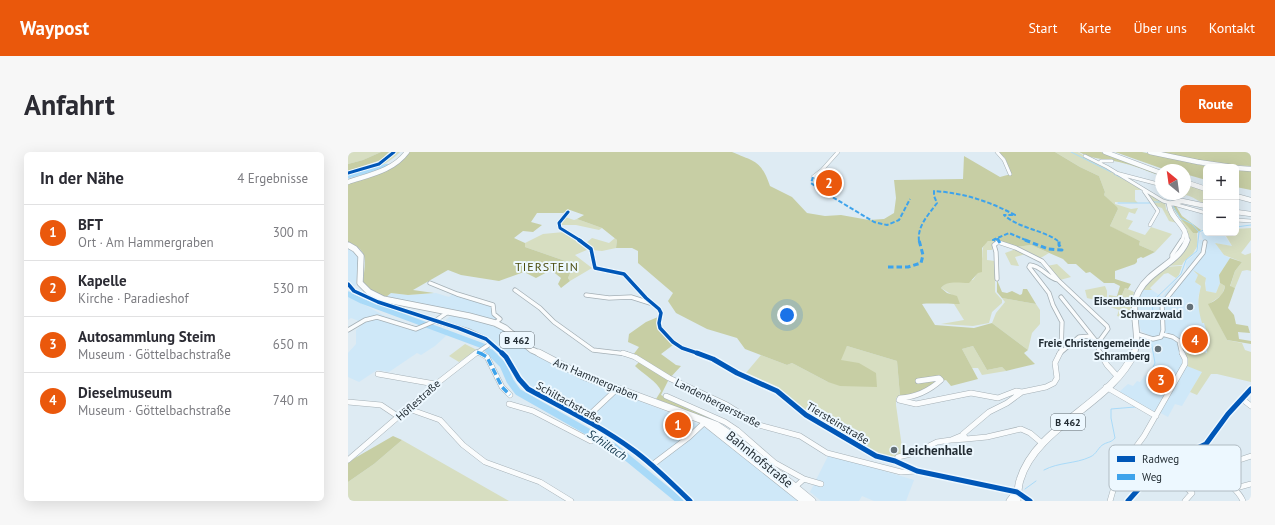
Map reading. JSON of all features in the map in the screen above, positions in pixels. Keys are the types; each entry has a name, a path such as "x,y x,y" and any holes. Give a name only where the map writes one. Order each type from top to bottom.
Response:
{"main road":[{"path":"348,182 394,165 404,157 407,152"},
{"path":"1107,152 1155,171"},
{"path":"1146,152 1204,164"},
{"path":"1150,152 1210,164"},
{"path":"1239,168 1251,168"},
{"path":"1191,184 1203,188"},
{"path":"1239,198 1251,201"},
{"path":"1170,203 1180,201 1203,205"},
{"name":"B 462","path":"1010,501 1017,492 1028,460 1043,444 1106,387 1131,360 1137,344 1135,305 1138,292 1149,279 1186,245 1187,240 1185,230 1169,210 1168,206 1170,203"},
{"path":"1239,212 1251,214"},
{"name":"Am Hammergraben","path":"348,245 357,250 363,259 360,278 361,285 369,292 383,299 495,323 505,328 532,350 583,376 705,422"},
{"name":"Bahnhofstraße","path":"705,422 793,489 812,501"},
{"name":"Bahnhofstraße","path":"793,489 804,501"},
{"name":"B 462","path":"1017,492 1017,501"}],"street":[{"path":"813,177 822,170 838,152"},
{"path":"997,152 1004,160 1010,174"},
{"path":"1084,156 1100,163 1146,189 1161,200 1203,212"},
{"path":"1100,163 1101,161 1112,161"},
{"path":"1114,169 1135,178"},
{"path":"1116,173 1155,183"},
{"path":"1146,189 1144,191 1158,210 1150,225"},
{"name":"Tiersteinstraße","path":"568,212 559,223 560,228 588,246 592,251 592,260 595,268 624,274 650,303 659,309 661,313 659,323 660,328 670,340 682,348 713,359 737,373 777,391 806,415 827,429 876,456 895,461 917,471 1017,492"},
{"path":"1239,220 1251,221"},
{"path":"997,279 996,252 994,245 998,242 1016,248 1042,261 1058,280 1108,327 1100,340 1096,341"},
{"path":"1137,334 1156,339 1161,337 1162,304 1186,276 1202,253 1205,242"},
{"path":"1058,280 1050,277 1036,265 1029,265 1049,293 1053,305 1062,322 1061,352"},
{"path":"430,283 457,294 493,305 494,314 500,319 495,323"},
{"name":"Landenbergerstraße","path":"515,290 540,308 554,322 593,350 622,353 635,357 669,378 727,405 759,425 800,436 827,453 901,472 917,471"},
{"path":"586,294 609,298 631,296 636,300 650,303"},
{"path":"1061,297 1096,341 1096,346 1108,367 1117,376"},
{"path":"348,330 365,320 376,317 413,329 421,327 448,312"},
{"name":"Schiltachstraße","path":"433,321 486,339 490,342 488,345 498,349 506,357 528,389 584,420 652,465 690,501"},
{"path":"1137,445 1156,416 1185,364 1185,359 1181,352 1179,341 1173,337 1162,334"},
{"path":"918,381 939,378 941,380 925,393 916,397 900,398 900,400 905,403 916,404 966,393 977,393 998,398 1016,391 1022,392 1046,387 1054,383 1057,378 1055,359 1061,352 1079,336 1092,336"},
{"name":"Höflestraße","path":"348,460 409,409 435,384 488,345"},
{"path":"479,351 487,357 502,387 510,395"},
{"path":"378,374 435,384"},
{"path":"1106,387 1156,416"},
{"path":"584,420 617,389"},
{"path":"1204,445 1228,414 1251,389"},
{"path":"964,437 966,430 989,412 1007,403 1022,392"},
{"path":"666,396 725,422 737,430 775,463 804,479 821,484"},
{"path":"1242,399 1251,406"},
{"path":"348,402 382,405 399,417"},
{"name":"Schiltachstraße","path":"509,404 533,411 591,441 601,432"},
{"path":"409,409 440,420 463,444 485,462 540,482 572,501"},
{"path":"652,465 689,437 705,422"},
{"path":"895,461 898,457 915,453 938,442 955,441 964,437 987,437 1015,429 1021,429 1030,433 1043,444"},
{"path":"1241,459 1251,456"},
{"path":"793,489 804,479"},
{"path":"1241,487 1251,484"},
{"path":"1110,501 1113,491"},
{"path":"1128,501 1137,491"},
{"path":"1185,501 1192,493 1190,491"},
{"path":"1238,491 1242,496 1243,501"},
{"path":"1017,492 1030,501"}],"shaded area":[{"path":"1203,232 1203,236 1225,236 1232,246 1215,243 1224,255 1230,258 1219,275 1220,283 1216,293 1206,291 1205,277 1192,271 1198,275 1196,280 1197,284 1201,286 1198,298 1207,333 1207,353 1185,347 1187,362 1202,372 1182,406 1175,404 1168,417 1155,410 1153,413 1118,393 1128,384 1133,386 1137,381 1140,382 1145,375 1148,376 1154,364 1154,355 1150,336 1141,331 1137,316 1137,301 1140,292 1142,290 1152,290 1162,297 1173,283 1180,279 1186,271 1186,262 1198,251 1199,240 1203,240 1201,233"},
{"path":"348,248 352,249 359,257 359,266 356,282 357,285 348,288"},
{"path":"391,293 408,295 436,293 449,297 452,294 493,307 492,314 498,320 386,297"},
{"path":"348,296 385,316 414,326 423,325 447,335 435,346 421,355 417,353 389,372 377,370 359,382 348,377 348,353 356,344 356,330 364,323 351,318 348,320"},
{"path":"452,315 479,320 501,328 535,355 607,388 698,424 713,432 800,501 694,501 657,465 595,424 530,388 522,381 499,346 475,333 444,321"},
{"path":"828,456 858,463 914,480 906,501 874,501 862,496 859,501 821,501 810,492"}],"green space":[{"path":"348,152 381,152 363,160 348,164"},
{"path":"381,152 389,152 381,160 348,171 348,164 363,160"},
{"path":"390,152 400,152 376,169 360,175 348,176 348,172 376,163"},
{"path":"407,152 732,152 752,160 760,166 767,177 770,186 792,197 807,213 825,216 841,215 869,220 884,219 894,213 896,198 894,180 963,179 964,156 1000,177 1011,174 1005,158 998,152 1055,152 1099,176 1105,192 1104,195 1118,209 1110,226 1140,241 1139,245 1155,252 1143,258 1141,257 1137,259 1135,264 1115,271 1115,279 1131,284 1128,289 1125,288 1121,297 1117,296 1120,286 1114,283 1104,283 1090,272 1086,273 1076,264 1068,264 1063,259 1031,245 1016,247 999,241 988,241 982,248 982,272 978,273 969,283 950,283 941,288 947,293 957,296 960,304 922,304 935,325 974,328 992,323 1028,350 1024,353 1035,364 1006,371 1002,367 987,370 973,346 962,349 978,379 951,386 946,380 938,382 915,396 900,396 897,361 847,346 841,360 859,363 876,373 877,387 840,386 828,382 792,363 787,365 745,349 737,338 707,329 676,313 668,301 673,293 638,263 638,251 632,248 616,248 617,240 602,228 577,219 584,215 570,210 563,213 537,213 531,222 542,225 533,232 523,231 514,238 525,243 525,247 574,264 568,278 570,281 561,288 558,284 561,278 551,270 536,278 524,272 499,281 461,275 448,270 413,290 434,293 408,295 391,293 386,297 372,291 363,282 365,262 363,253 355,245 348,242 348,183 394,163"},
{"path":"1055,152 1078,152 1142,190 1135,190 1135,200 1138,203 1115,202 1115,204 1131,209 1138,208 1135,214 1129,212 1126,219 1133,221 1128,229 1145,235 1151,227 1172,234 1155,252 1139,245 1140,241 1110,226 1118,209 1104,195 1105,192 1099,176"},
{"path":"1079,152 1101,152 1155,174 1130,165"},
{"path":"1115,152 1142,152 1203,165 1203,179 1191,176 1191,164 1155,164 1155,166"},
{"path":"1156,152 1251,152 1251,166 1239,166 1239,164 1218,164"},
{"path":"1239,170 1251,171 1251,190 1239,188"},
{"path":"1191,186 1203,190 1203,203 1192,197"},
{"path":"1146,190 1155,196 1155,200 1161,200 1165,203 1166,209 1177,223 1169,221 1162,208 1156,206"},
{"path":"1172,205 1176,206 1182,216 1201,230 1197,233 1193,233"},
{"path":"565,217 574,220 577,219 602,228 599,230 576,225 561,225"},
{"path":"1180,219 1186,223 1193,233 1197,233 1197,246 1194,252 1182,265 1166,266 1184,250 1189,241 1188,235"},
{"path":"1251,228 1251,240 1241,253 1245,255 1251,253 1251,271 1242,271 1235,288 1230,287 1235,271 1242,262 1224,255 1215,243 1232,246 1226,236 1239,236 1239,229"},
{"path":"564,232 584,244 589,249 575,255 592,268 570,281 568,278 574,264 525,247 525,243 543,234"},
{"path":"592,238 609,243 615,238 617,240 616,248 602,251 592,250 586,243"},
{"path":"988,241 999,241 993,243 992,250 987,250 987,260 995,261 995,292 1002,300 1002,303 992,312 989,323 973,326 941,324 964,320 954,304 960,304 954,296 941,288 952,282 973,280 978,272 982,259 983,247"},
{"path":"1031,245 1049,253 1039,259 1016,247"},
{"path":"1016,249 1026,254 1015,257 1019,266 1011,265 1005,253"},
{"path":"1230,258 1242,262 1235,271 1230,286 1235,288 1228,308 1234,315 1236,324 1248,326 1250,333 1238,332 1239,339 1251,341 1251,344 1227,340 1208,304 1217,299 1223,292 1225,286 1220,283 1219,275"},
{"path":"1057,264 1071,277 1060,280 1047,266"},
{"path":"1182,266 1179,275 1176,278 1168,273 1164,274 1150,288 1152,290 1142,290 1165,267"},
{"path":"1193,270 1206,278 1206,291 1216,293 1220,283 1225,286 1222,295 1209,304 1227,340 1242,343 1245,350 1251,352 1251,382 1211,374 1197,395 1190,392 1202,372 1187,366 1185,347 1207,353 1207,333 1204,323 1202,323 1199,309 1201,286 1195,282 1198,275"},
{"path":"997,280 1002,292 1007,293 1012,291 1020,295 1022,294 1023,289 1027,289 1036,304 1002,298 997,292"},
{"path":"1105,286 1107,291 1107,303 1087,298 1085,290"},
{"path":"1125,288 1134,292 1132,300 1132,320 1117,316 1119,310 1108,306 1109,295 1121,297"},
{"path":"1002,298 1036,304 1040,310 1040,324 1032,333 1028,350 992,323 996,313 1005,302"},
{"path":"658,317 660,330 673,345 661,354 676,365 681,366 669,379 661,395 713,417 711,420 656,399 661,391 654,381 635,366 641,360 633,355 639,347 628,342 629,334 646,322"},
{"path":"465,344 477,350 459,362 449,356"},
{"path":"847,346 897,361 900,396 896,398 896,405 903,454 891,457 882,455 852,439 802,408 789,397 766,383 745,374 761,355 787,365 792,363 828,382"},
{"path":"973,346 987,370 1002,367 1006,371 982,375 978,368 972,368 962,349"},
{"path":"393,436 402,440 374,464 348,482 348,462"},
{"path":"402,440 509,501 348,501 348,482 374,464"}],"waterway":[{"path":"1071,152 1111,172"},
{"name":"Schiltach","path":"348,176 387,166"},
{"path":"1114,174 1126,180"},
{"path":"1159,200 1164,203"},
{"path":"1153,202 1160,202"},
{"path":"1118,203 1151,203"},
{"path":"1173,206 1180,218 1192,224 1199,232"},
{"path":"1239,227 1251,225"},
{"path":"1199,232 1203,230"},
{"path":"1152,302 1181,274 1186,260 1197,251 1199,232"},
{"name":"Schiltach","path":"348,294 362,301 483,346 492,354"},
{"path":"1152,304 1153,312"},
{"path":"1149,376 1155,363 1151,341"},
{"name":"Schiltach","path":"492,354 503,365 510,381 518,392 613,446 680,501"},
{"path":"1044,470 1092,456 1102,445 1115,438 1111,418 1111,409 1135,407"},
{"path":"1025,489 1036,481"}],"marked path":[{"path":"813,177 811,183 819,189 874,222 887,225 899,220 910,199"},
{"path":"888,267 908,267 921,263 923,259 923,252 919,241 919,233 924,221 937,203 934,196 934,191 966,195 996,205 1015,215 1004,215 1016,224 1046,234 1059,241 1059,245 1062,250 1048,249 1009,233 993,240 998,239 1000,243"},
{"path":"477,352 487,357 502,387 510,395"}],"cycle path":[{"path":"348,173 379,164 385,161 394,152"},
{"path":"568,212 559,223 560,228 582,241 591,249 595,268 624,274 646,298 659,309 661,313 659,323 660,328 673,342 682,348 713,359 737,373 777,391 806,415 876,456 895,461 917,471 1017,492 1030,501"},
{"path":"348,284 354,291 378,302 458,328 486,339 506,357 519,379 528,389 599,428 633,450 652,465 690,501"},
{"path":"1204,445 1228,414 1251,389"},
{"path":"1128,501 1137,491"}],"place":[{"name":"Kapelle","path":"829,183"},
{"name":"Eisenbahnmuseum Schwarzwald","path":"1190,307"},
{"name":"Dieselmuseum","path":"1195,340"},
{"name":"Freie Christengemeinde Schramberg","path":"1158,349"},
{"name":"Autosammlung Steim","path":"1161,380"},
{"name":"BFT","path":"678,425"},
{"name":"Leichenhalle","path":"894,450"}],"district":[{"name":"TIERSTEIN","path":"547,267"}]}
